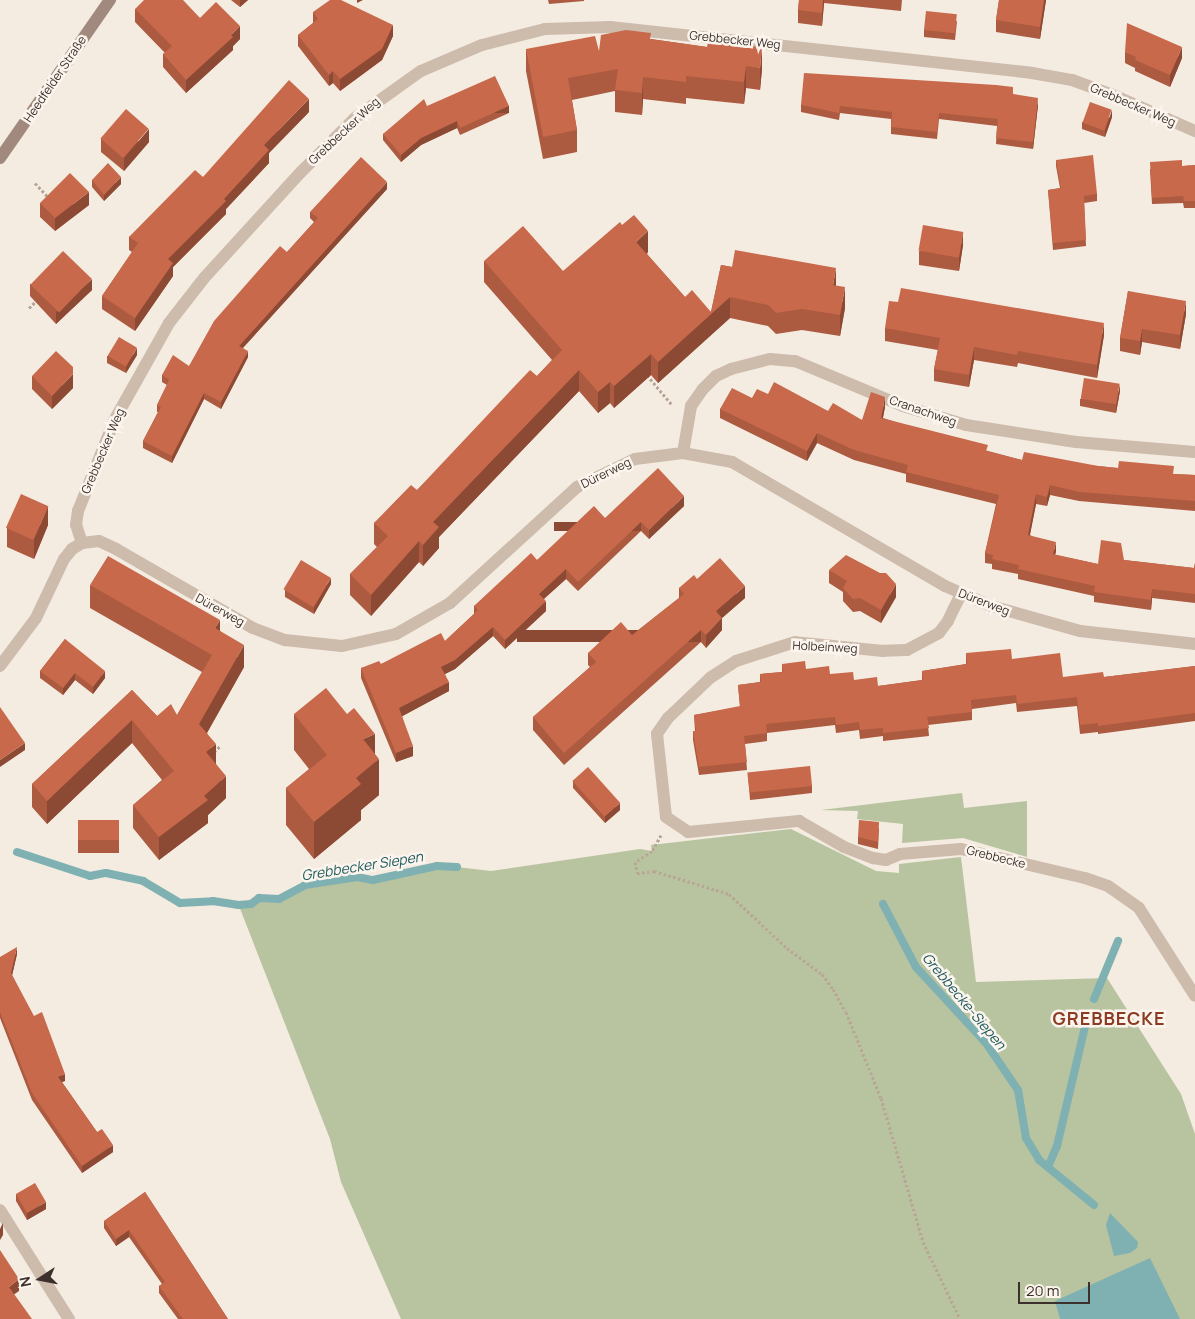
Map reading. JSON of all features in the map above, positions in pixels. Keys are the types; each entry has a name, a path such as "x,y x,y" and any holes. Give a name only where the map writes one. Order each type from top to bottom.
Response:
{"main road":[{"name":"Heedfelder Straße","path":"0,158 110,0"}],"street":[{"name":"Grebbecker Weg","path":"82,543 76,525 78,512 115,419 169,324 205,277 301,172 355,118 421,70 475,48 545,29 610,27 1032,73 1072,80 1113,95 1195,131"},
{"name":"Cranachweg","path":"683,453 691,406 703,389 716,376 731,369 770,359 795,361 904,406 966,425 1076,442 1195,452"},
{"name":"Dürerweg","path":"82,543 100,541 253,628 285,640 342,646 396,634 450,602 586,482 635,458 683,453 732,462 961,594 1019,616 1080,631 1195,644"},
{"path":"0,666 36,618 64,559 72,549 82,543"},
{"name":"Holbeinweg","path":"666,817 657,734 668,718 710,678 736,661 795,642 883,651 907,650 939,633 948,621 961,594"},
{"name":"Grebbecke","path":"666,817 688,832 799,821 844,847 873,858 886,860 900,854 961,849 1085,878 1108,886 1139,908 1195,996"},
{"path":"0,1210 69,1319"}],"path":[{"path":"35,183 54,203"},
{"path":"29,308 35,302"},
{"path":"642,370 673,405"},
{"path":"208,758 220,746"},
{"path":"656,845 635,862 637,873 654,871 729,894 828,982 846,1012 881,1098 923,1242 960,1319"}],"green space":[{"path":"962,793 964,808 1027,801 1027,857 963,838 902,843 903,824 857,819 858,811 821,810"},
{"path":"791,829 876,871 899,873 899,864 961,857 976,982 1107,978 1181,1094 1195,1134 1195,1319 401,1319 341,1182 330,1139 239,906 251,906 259,900 279,900 305,887 357,879 373,881 423,869 457,867 491,871 640,849 652,851 651,845"}],"water":[{"path":"1110,1213 1138,1242 1137,1248 1130,1253 1114,1256 1106,1225"},
{"path":"1150,1258 1180,1319 1060,1319 1055,1301"}],"building":[{"path":"144,0 183,0 200,18 216,2 240,26 231,35 233,37 186,80 163,54 172,46 135,9"},
{"path":"330,0 341,0 393,25 382,49 340,79 333,71 329,75 298,35 318,19 313,12"},
{"path":"799,0 823,0 822,13 798,10"},
{"path":"999,0 1044,0 1040,27 996,20"},
{"path":"926,11 957,14 955,33 924,30"},
{"path":"1127,23 1182,47 1170,75 1135,60 1136,57 1125,52"},
{"path":"626,30 651,33 650,39 707,47 708,42 762,47 760,68 746,66 744,82 686,76 686,82 643,77 642,93 615,90 618,69 568,78 577,130 543,137 526,49 595,36 599,51 601,35"},
{"path":"804,73 1013,87 1013,94 1038,98 1033,142 996,138 998,119 939,113 937,132 891,127 892,112 840,106 839,113 801,105"},
{"path":"495,76 509,106 460,128 457,121 421,138 401,155 383,134 424,99 427,106"},
{"path":"289,80 309,99 264,145 269,150 224,199 226,201 168,259 173,263 135,318 102,296 138,243 129,237 195,170 203,177"},
{"path":"1090,102 1112,110 1104,131 1082,123"},
{"path":"126,109 149,129 123,158 100,138"},
{"path":"1093,155 1097,194 1084,196 1086,240 1053,243 1048,190 1061,188 1056,160"},
{"path":"361,157 387,182 239,346 248,351 221,402 204,393 172,456 143,441 161,407 157,405 169,380 162,375 173,355 189,366 214,321 280,246 287,252 318,218 310,212"},
{"path":"1182,160 1182,166 1195,165 1195,201 1184,201 1183,196 1152,198 1150,162"},
{"path":"108,163 121,177 104,195 92,180"},
{"path":"70,173 89,192 55,218 40,203"},
{"path":"634,215 648,231 636,242 685,297 692,290 711,312 721,265 732,267 735,250 836,268 833,285 845,287 840,315 802,309 776,313 768,305 730,297 658,362 651,354 614,386 610,382 598,392 579,370 433,522 439,527 423,545 419,541 371,595 350,574 388,536 374,523 411,485 417,490 530,370 537,376 562,350 484,261 523,226 563,271 620,222 622,225"},
{"path":"923,225 963,232 959,258 918,251"},
{"path":"63,251 92,279 59,313 30,285"},
{"path":"901,288 1104,323 1097,365 1018,351 1017,355 974,347 969,375 934,369 940,338 885,328 889,301 898,302"},
{"path":"1128,291 1186,301 1180,335 1142,329 1140,341 1120,338"},
{"path":"119,337 137,348 126,367 108,356"},
{"path":"56,351 73,367 73,374 52,396 32,376"},
{"path":"1084,378 1120,384 1116,404 1081,399"},
{"path":"774,382 828,411 833,403 862,420 871,392 885,397 881,418 988,445 986,451 1022,460 1024,452 1118,468 1119,461 1174,466 1173,474 1195,475 1195,501 1079,492 1050,485 1047,497 1036,494 1028,535 1056,542 1053,554 1098,564 1101,540 1121,543 1124,560 1194,568 1195,563 1195,594 1152,589 1151,600 1094,592 1095,586 1018,569 1019,565 992,559 993,555 985,553 999,495 906,472 908,465 854,450 817,433 807,451 720,409 732,388 752,398 757,389 768,394"},
{"path":"658,468 684,496 649,530 641,522 578,582 566,569 539,594 546,601 505,640 493,627 455,660 441,667 449,682 399,708 413,746 396,753 361,668 379,661 381,664 441,633 445,641 478,610 474,606 531,553 537,560 594,506 605,518"},
{"path":"21,494 48,506 33,540 6,528"},
{"path":"846,555 880,573 886,573 896,584 881,610 860,598 853,599 843,588 847,581 829,570"},
{"path":"108,556 220,620 215,628 244,645 199,724 216,744 206,752 226,776 204,796 208,800 159,837 133,805 174,771 132,720 47,801 32,784 132,690 157,716 171,704 177,715 212,655 90,585"},
{"path":"720,558 745,586 716,611 722,618 706,635 701,630 564,753 533,717 596,662 588,653 621,622 632,635 684,594 679,588 694,575 697,579"},
{"path":"301,560 331,578 313,607 283,589"},
{"path":"65,639 105,671 93,687 75,673 63,688 40,671"},
{"path":"1011,649 1012,659 1060,653 1063,677 1103,672 1104,677 1195,666 1195,713 1098,726 1098,723 1080,725 1077,697 1017,704 1016,695 971,700 972,712 927,717 929,728 883,733 883,728 860,730 859,722 836,725 835,717 766,724 767,733 744,736 747,762 699,767 693,731 696,731 694,715 740,706 738,685 761,682 760,674 783,672 782,664 805,661 806,669 829,666 830,674 853,672 854,680 877,677 878,686 923,680 922,671 967,664 966,653"},
{"path":"326,688 347,714 354,708 375,734 363,739 379,759 356,778 361,784 314,822 286,788 327,755 294,714"},
{"path":"0,707 25,743 0,760"},
{"path":"810,766 812,786 749,792 747,773"},
{"path":"588,767 620,803 605,817 572,781"},
{"path":"78,820 119,820 119,840 78,840"},
{"path":"859,820 879,822 878,842 858,837"},
{"path":"17,947 11,973 34,1016 42,1012 65,1074 58,1077 97,1132 102,1129 113,1145 82,1166 32,1093 0,1012 0,957"},
{"path":"35,1183 46,1202 27,1213 16,1194"},
{"path":"145,1192 228,1319 183,1319 159,1286 165,1282 129,1230 116,1239 104,1221"},
{"path":"0,1250 19,1279 9,1287 32,1319 0,1319"}],"waterway":[{"name":"Grebbecker Siepen","path":"17,852 90,876 106,873 143,881 180,903 213,901 239,905 251,904 259,898 279,899 305,885 357,877 373,880 437,866 457,867"},
{"name":"Grebbecke-Siepen","path":"883,904 916,967 986,1043 1018,1090 1026,1138 1039,1160 1094,1205"},
{"path":"1094,999 1118,941"},
{"path":"1048,1167 1057,1146 1087,1018"}],"district":[{"name":"GREBBECKE","path":"1109,1018"}]}
